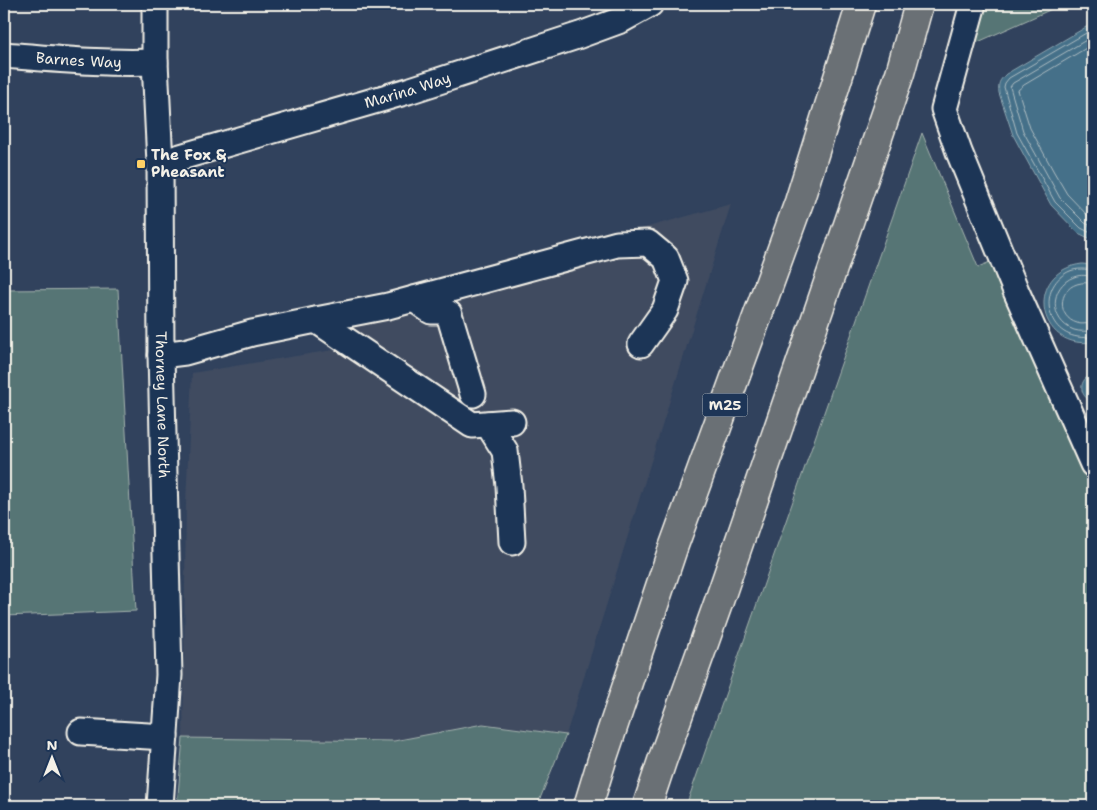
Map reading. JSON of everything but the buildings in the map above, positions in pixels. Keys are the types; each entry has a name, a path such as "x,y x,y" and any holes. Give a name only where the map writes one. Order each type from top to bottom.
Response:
{"highway":[{"name":"M25","path":"588,806 672,548 799,202 861,4"},
{"path":"647,806 900,73 919,4"}],"street":[{"name":"Thorney Lane North","path":"155,4 155,62 160,163 161,354 169,675 160,806"},
{"name":"Marina Way","path":"160,163 408,91 596,29 621,20 650,4"},
{"path":"973,4 944,109 959,152 1016,292 1093,464"},
{"name":"Barnes Way","path":"4,55 75,61 155,62"},
{"path":"161,354 186,352 252,333 388,306 617,244 648,243 666,258 675,281 666,310 641,344"},
{"path":"414,299 431,311 444,311 449,314 474,394"},
{"path":"316,320 472,424 500,423 509,486 512,542"},
{"path":"81,732 165,737"}],"shaded area":[{"path":"731,204 566,735 483,724 394,741 183,738 186,502 192,373 339,349 340,305 394,297"}],"green space":[{"path":"980,4 1063,4 969,46"},
{"path":"922,133 978,267 990,262 1053,392 1093,484 1093,806 686,806"},
{"path":"118,289 136,611 4,616 4,290"},
{"path":"483,724 566,735 537,806 177,806 183,738 394,741"}],"water":[{"path":"1093,23 1093,240 1078,233 1051,205 1013,135 999,93 999,87 1000,80 1006,74"},
{"path":"1082,264 1093,265 1093,342 1074,342 1059,335 1049,323 1044,309 1045,294 1051,280 1063,270"},
{"path":"1093,374 1093,402 1082,392 1082,383 1088,376"}],"place":[{"name":"The Fox & Pheasant","path":"141,164"}]}
